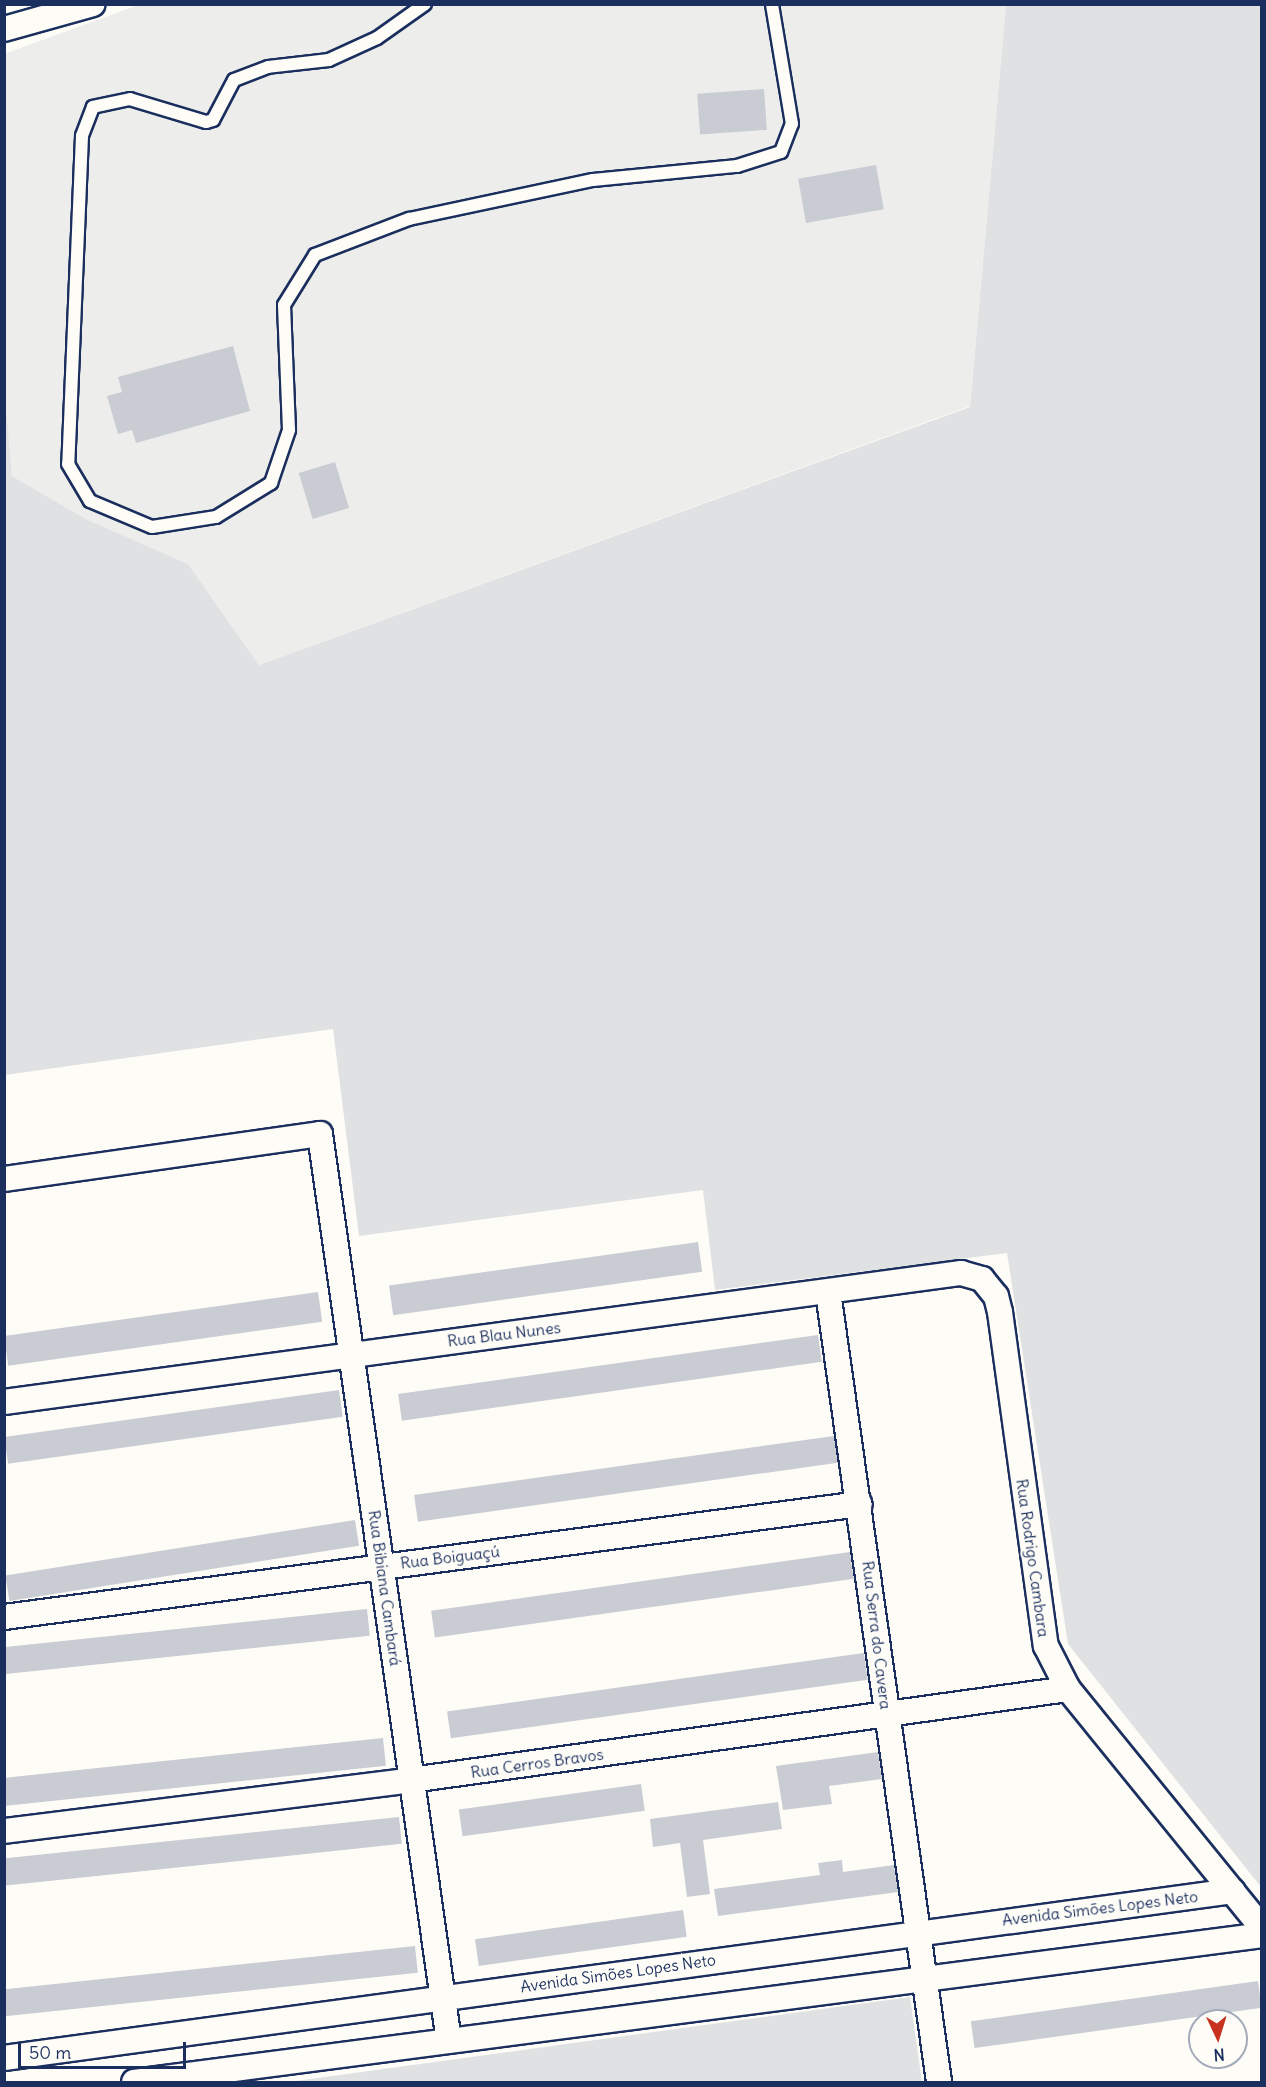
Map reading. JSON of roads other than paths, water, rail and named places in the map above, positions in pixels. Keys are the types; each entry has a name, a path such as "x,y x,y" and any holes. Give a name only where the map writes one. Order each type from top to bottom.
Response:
{"street":[{"path":"4,29 90,5"},
{"name":"Rua Bibiana Cambará","path":"4,1179 320,1134 449,2042"},
{"name":"Rua Blau Nunes","path":"4,1402 828,1292 961,1272 982,1279 996,1296"},
{"name":"Rua Serra do Cavera","path":"828,1292 860,1504 916,1932 939,2082"},
{"name":"Rua Rodrigo Cambara","path":"996,1296 1046,1646 1068,1689 1262,1928"},
{"name":"Rua Boiguaçú","path":"4,1617 860,1504"},
{"name":"Rua Cerros Bravos","path":"4,1831 411,1780 1068,1689"},
{"name":"Avenida Simões Lopes Neto","path":"4,2058 916,1932 1233,1891"},
{"path":"134,2082 1262,1935"}],"lane":[{"path":"425,4 377,38 329,60 268,67 234,80 213,120 206,122 130,99 93,107 82,136 68,464 90,501 152,527 216,517 271,483 289,430 284,305 315,255 409,219 593,180 736,166 781,152 792,124 772,4"}]}
